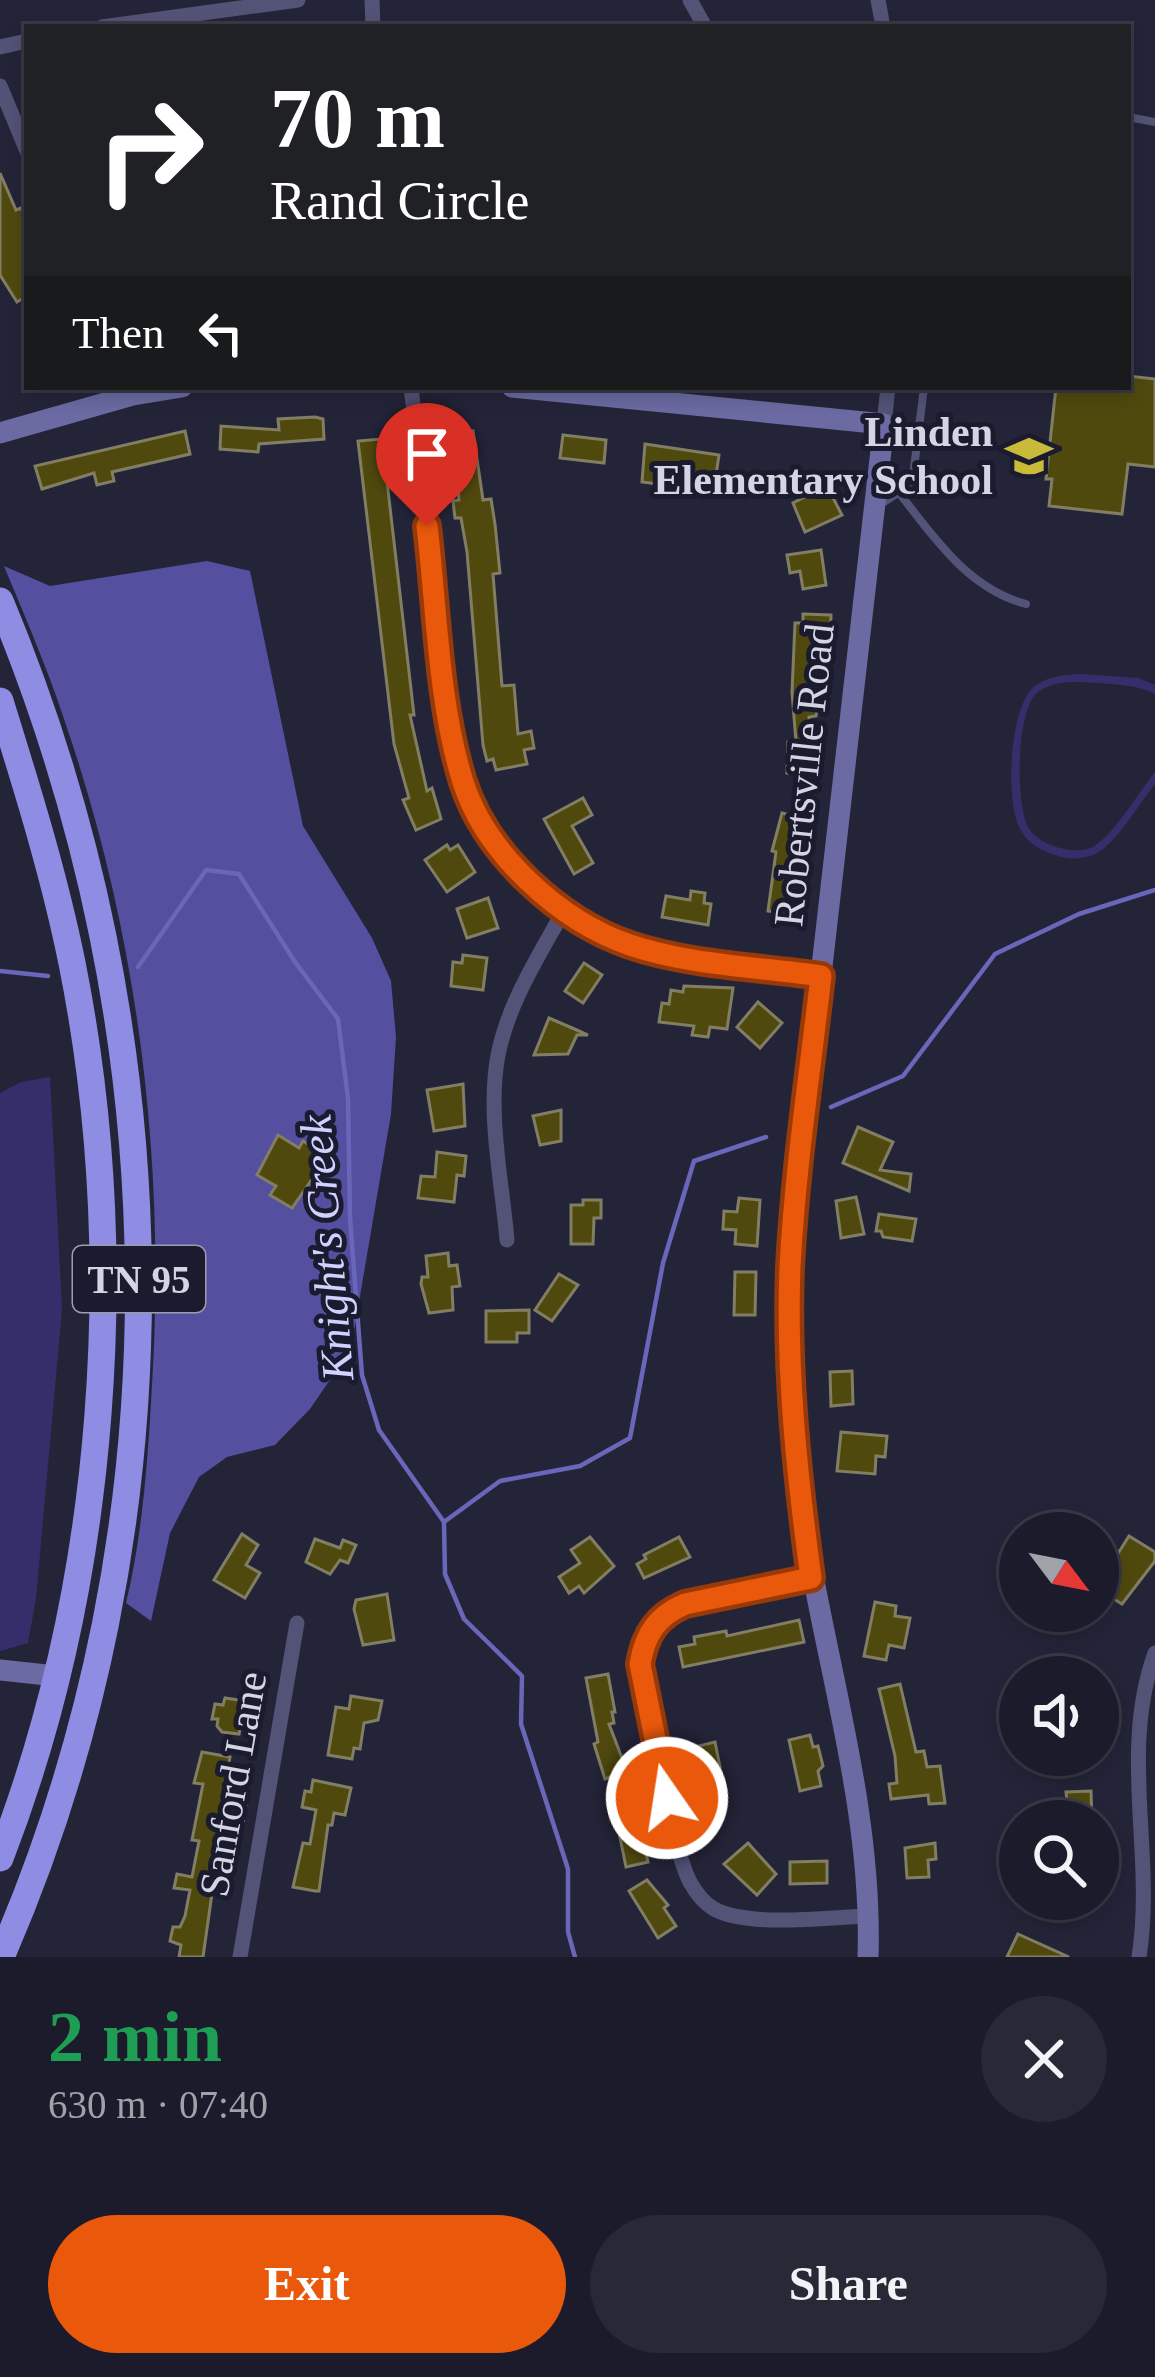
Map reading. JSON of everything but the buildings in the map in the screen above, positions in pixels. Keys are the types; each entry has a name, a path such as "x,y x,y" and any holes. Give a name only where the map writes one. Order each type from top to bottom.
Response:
{"highway":[{"name":"TN 95","path":"0,601 55,748 104,928 132,1111 140,1307 118,1568 91,1684 40,1858 1,1957"},
{"name":"TN 95","path":"0,701 48,855 73,965 100,1189 103,1306 84,1539 56,1676 0,1858"},
{"path":"103,1306 140,1307"},
{"path":"56,1676 91,1684"}],"street":[{"path":"124,24 298,0"},
{"path":"0,86 24,144"},
{"path":"411,390 450,722 463,781 487,829 526,878 563,912 630,945 821,976"},
{"path":"573,390 716,397 884,424"},
{"name":"Robertsville Road","path":"868,1957 870,1916 857,1791 811,1578 796,1470 789,1318 792,1239 888,390"},
{"path":"0,433 131,391"},
{"path":"507,1240 496,1115 497,1060 518,995 563,912"},
{"path":"811,1578 667,1612 644,1642 640,1664 647,1713 678,1846 688,1880 702,1900 717,1911 759,1918 870,1916"},
{"name":"Sanford Lane","path":"240,1957 297,1622"},
{"path":"1139,1957 1145,1894 1137,1725 1155,1653"},
{"path":"0,1670 56,1676"}],"lane":[{"path":"874,507 912,484 923,390"},
{"path":"900,494 965,570 1006,599 1026,604"},
{"path":"48,855 84,846"}],"shaded area":[{"path":"207,561 250,571 303,826 372,938 391,981 396,1037 391,1114 351,1349 310,1409 275,1445 227,1457 199,1477 170,1533 151,1621 126,1603 144,1495 155,1301 155,1216 141,1048 128,964 90,800 50,680 4,566 50,586"},
{"path":"1080,674 1138,678 1155,685 1155,694 1129,686 1076,682 1051,685 1037,693 1025,719 1020,759 1021,801 1029,829 1056,847 1088,849 1111,830 1155,772 1155,784 1102,850 1071,859 1040,848 1020,829 1012,798 1012,754 1020,713 1035,686 1051,678"},
{"path":"50,1077 62,1309 28,1643 0,1651 0,1093 21,1082"}],"waterway":[{"name":"Knight's Creek","path":"138,967 206,870 239,874 338,1019 348,1098 350,1218 362,1375 379,1430 444,1522 445,1574 464,1619 522,1676 521,1724 568,1869 568,1932 575,1957"},
{"path":"831,1107 903,1076 995,954 1079,914 1155,890"},
{"name":"Knight's Creek","path":"0,971 48,976"},
{"path":"444,1522 500,1481 580,1466 630,1438 663,1263 694,1161 766,1137"}],"place":[{"name":"Linden Elementary School","path":"1029,456"}],"route":[{"path":"427,526 450,722 465,789 487,829 526,878 563,912 630,945 821,976 792,1239 789,1318 796,1470 811,1578 685,1604 667,1612 654,1626 644,1642 640,1664 667,1798"}]}
